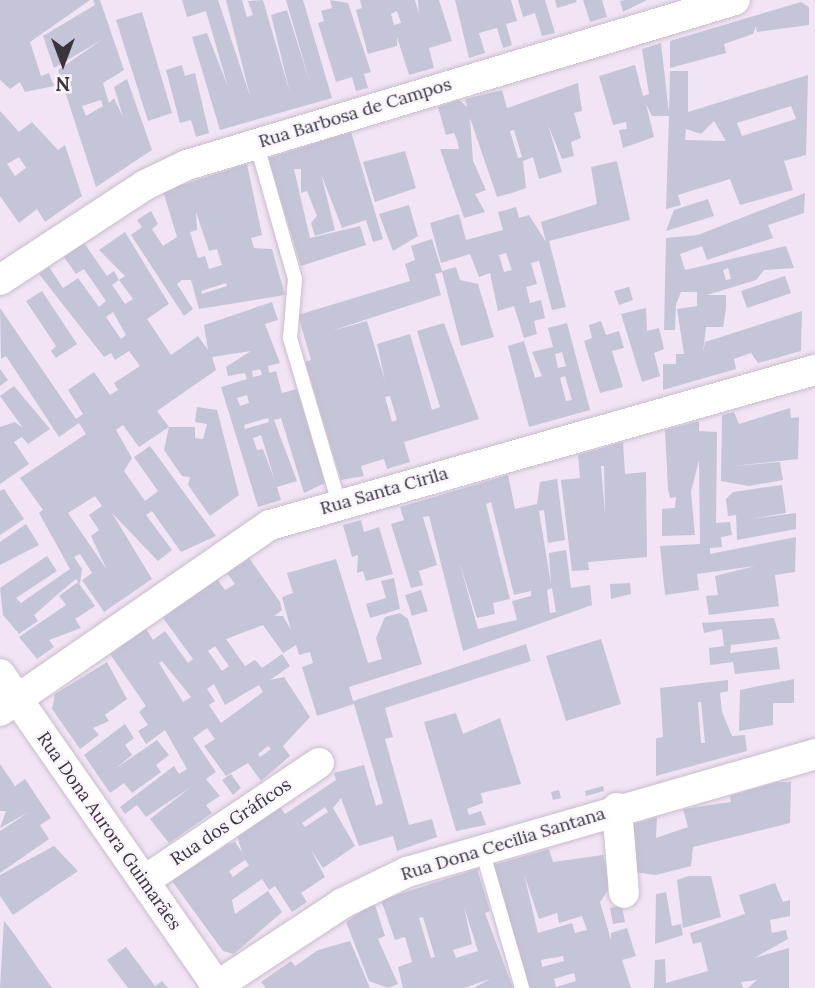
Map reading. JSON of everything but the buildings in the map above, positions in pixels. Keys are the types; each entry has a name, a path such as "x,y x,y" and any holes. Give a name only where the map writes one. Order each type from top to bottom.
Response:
{"street":[{"name":"Rua Barbosa de Campos","path":"0,280 145,184 256,142 735,0"},
{"name":"Rua Santa Cirila","path":"9,705 239,541 340,503 815,370"},
{"name":"Rua Dona Aurora Guimarães","path":"0,674 9,705 144,881 216,987"},
{"name":"Rua Dona Cecilia Santana","path":"216,987 373,886 617,808 815,754"},
{"name":"Rua dos Gráficos","path":"144,881 319,763"},
{"path":"617,808 624,893"}],"lane":[{"path":"256,142 295,279 290,338 340,503"},
{"path":"482,850 522,988"}]}
